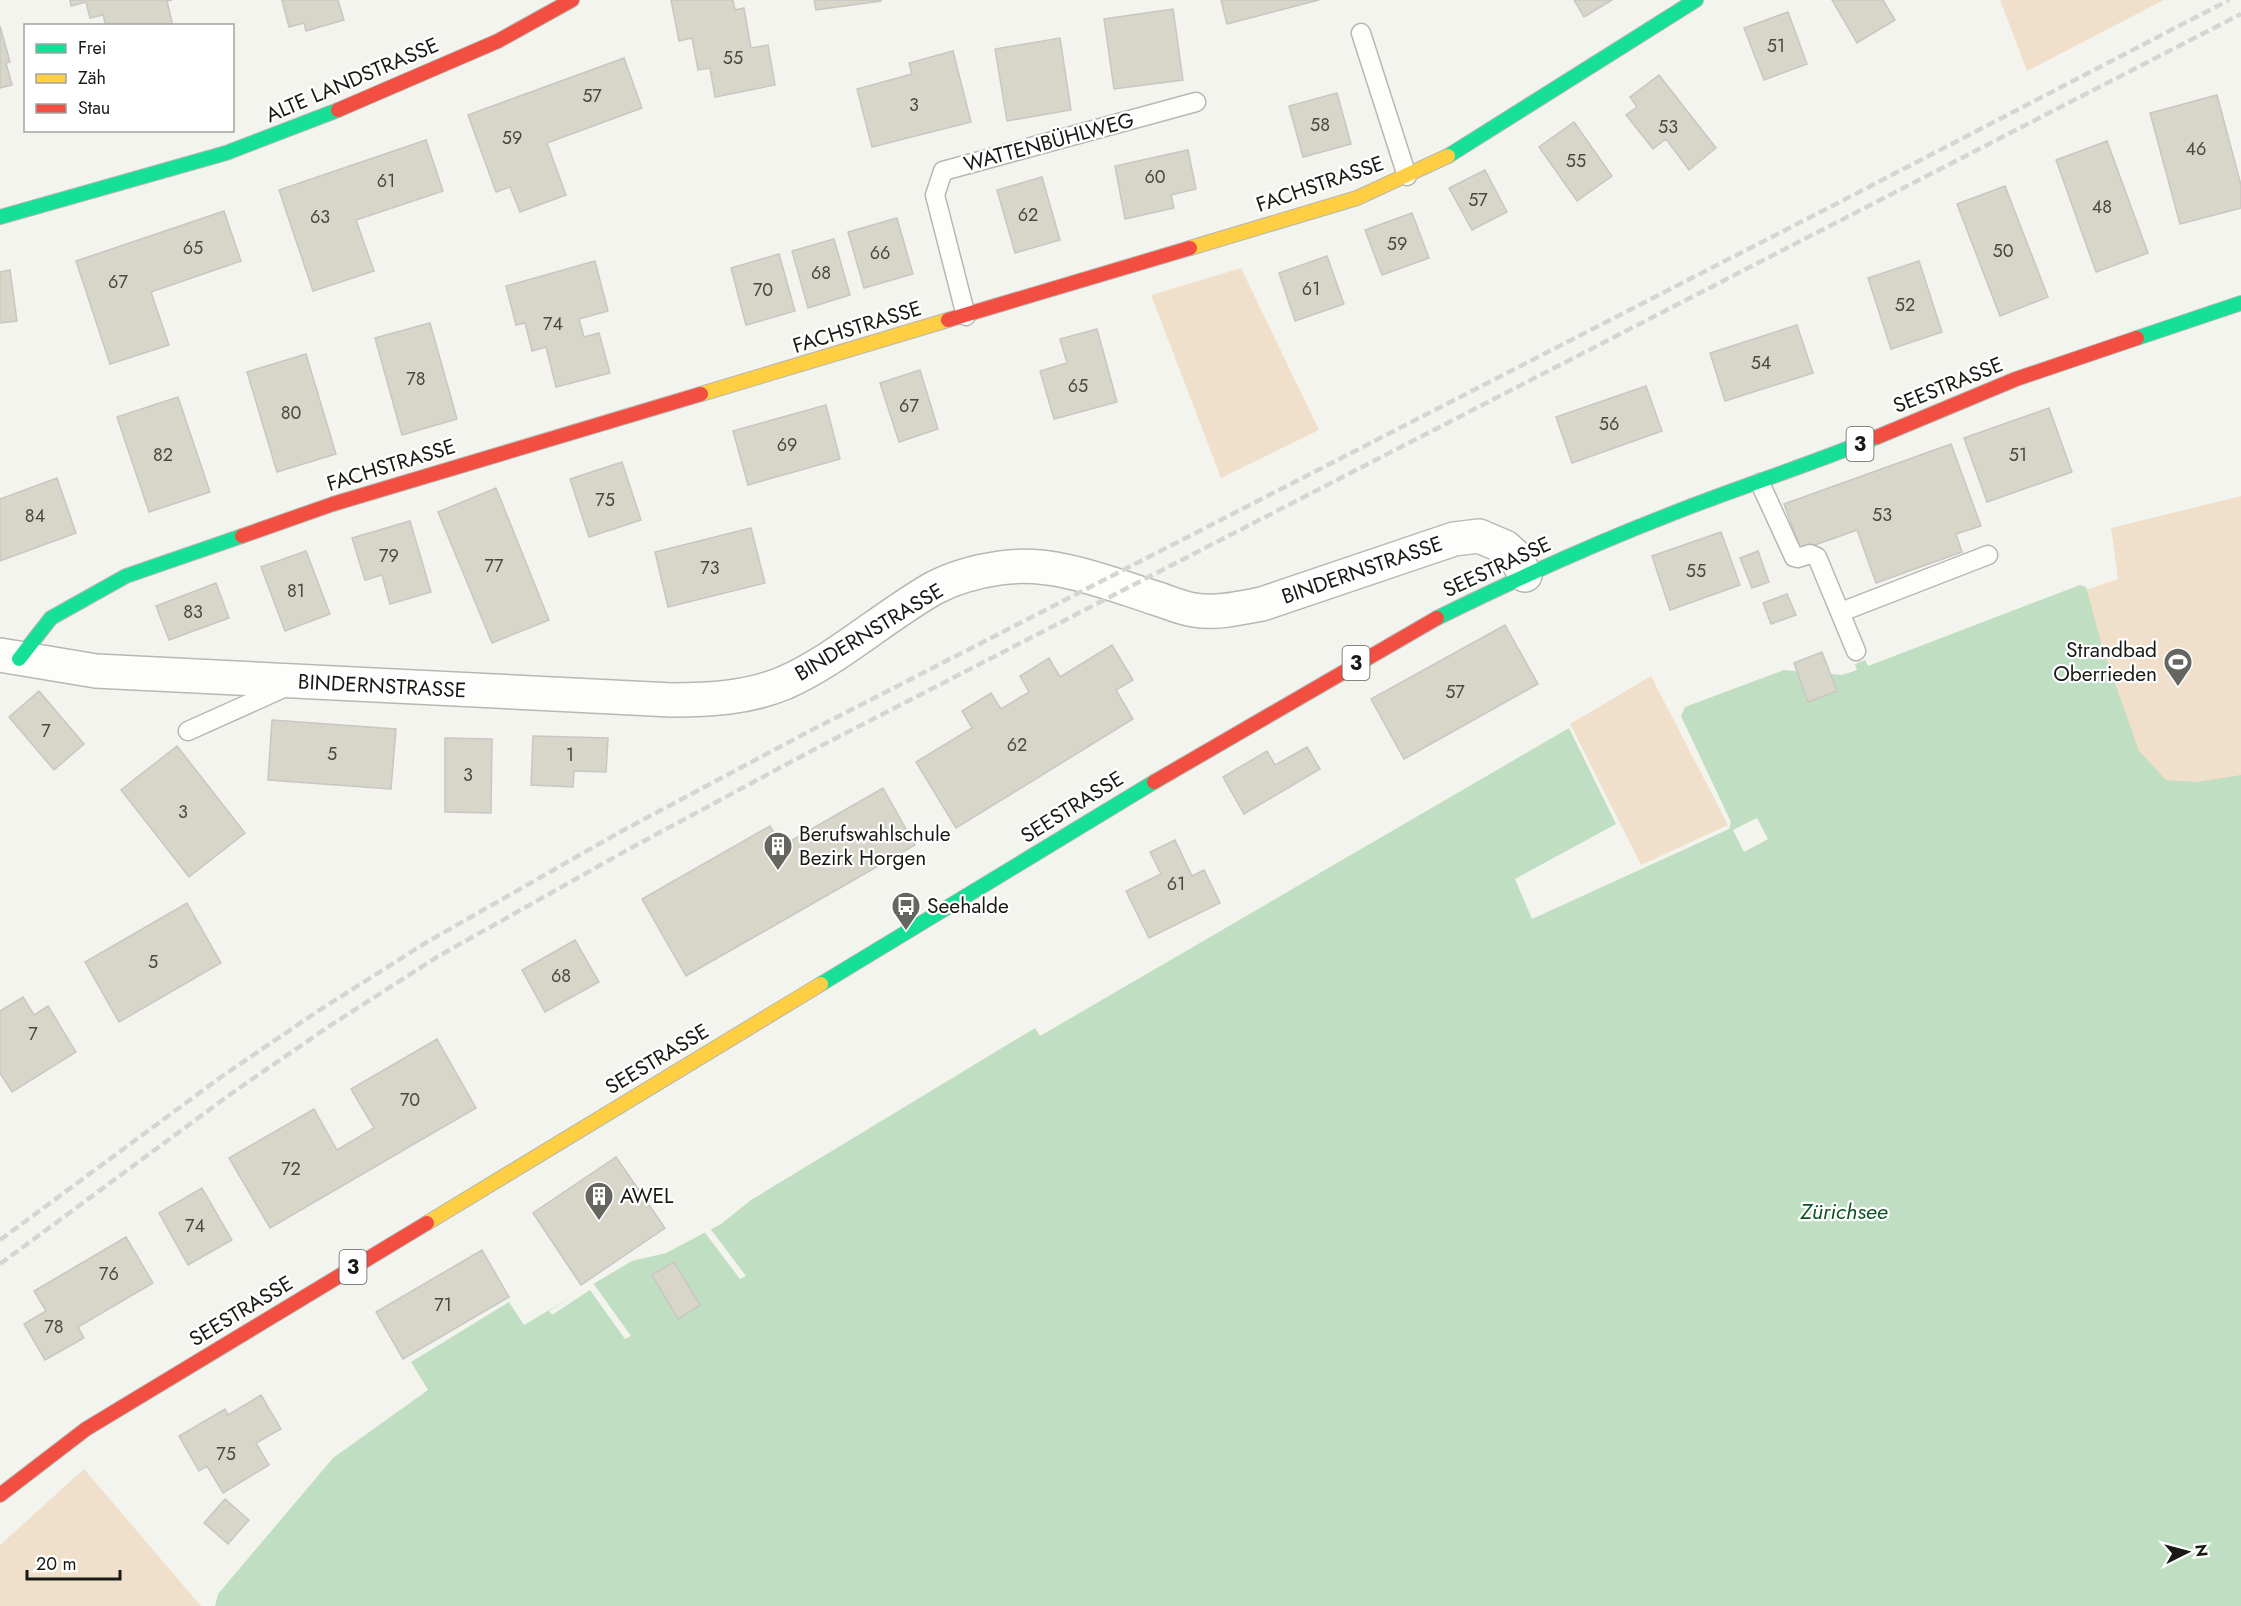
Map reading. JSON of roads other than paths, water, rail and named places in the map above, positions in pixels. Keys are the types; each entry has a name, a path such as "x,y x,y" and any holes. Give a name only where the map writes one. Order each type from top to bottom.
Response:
{"main road":[{"name":"ALTE LANDSTRASSE","path":"0,217 226,153 308,123 498,41 572,0"},
{"name":"FACHSTRASSE","path":"10,657 51,618 126,576 333,504 1357,198 1458,151 1696,0"},
{"name":"SEESTRASSE","path":"0,1495 86,1429 1191,759 1419,627 1525,575 1671,514 1821,460 2016,379 2241,303"}],"street":[{"name":"BINDERNSTRASSE","path":"10,657 96,671 672,700 716,699 751,693 782,683 814,668 936,588 1000,568 1038,567 1082,575 1195,610 1234,610 1262,604 1454,539 1479,536 1505,547 1515,556 1525,575"}],"lane":[{"path":"1360,33 1407,176"},
{"name":"WATTENBÜHLWEG","path":"966,316 935,195 943,171 1196,102"},
{"path":"1760,483 1794,557 1809,554 1817,557 1856,651"},
{"path":"1840,612 1988,555"},
{"path":"188,731 298,681"}],"water":[{"name":"Zürichsee","path":"2080,585 2086,587 2102,646 2139,751 2166,780 2197,782 2241,775 2241,1606 215,1606 218,1594 333,1458 428,1390 411,1362 509,1302 524,1325 632,1261 666,1253 721,1224 751,1200 1035,1028 1040,1036 1569,728 1616,824 1515,879 1532,919 1729,829 1731,822 1681,716 1685,707 1784,670 1842,675 1857,670 1855,664 1865,660 1868,666"}],"railway":[{"path":"0,1240 221,1077 318,1011 427,942 620,832 804,734 2229,0"},
{"path":"0,1264 232,1093 328,1027 437,957 629,849 813,750 2241,14"}],"place":[{"name":"Strandbad Oberrieden","path":"2178,688"},
{"name":"Berufswahlschule Bezirk Horgen","path":"778,872"},
{"name":"Seehalde","path":"906,932"},
{"name":"AWEL","path":"599,1222"}]}
